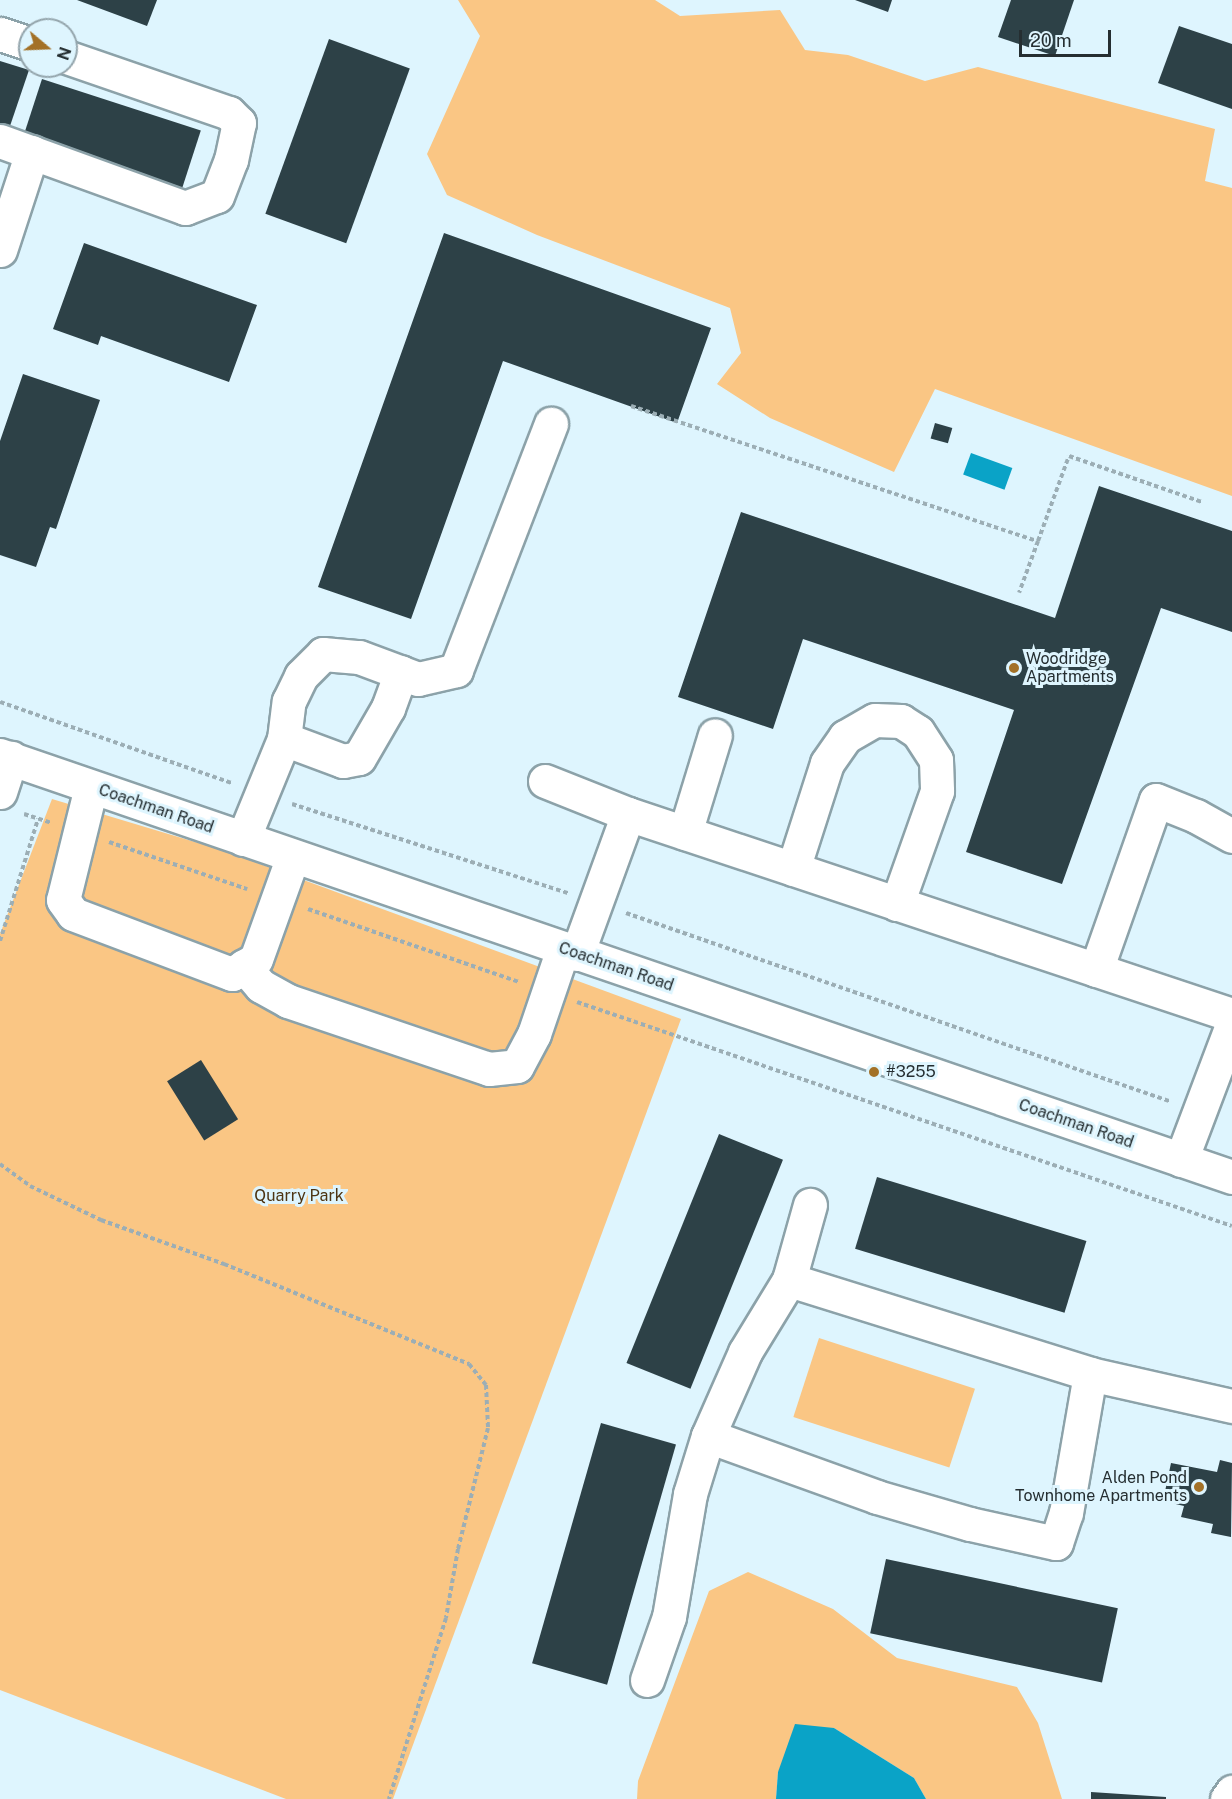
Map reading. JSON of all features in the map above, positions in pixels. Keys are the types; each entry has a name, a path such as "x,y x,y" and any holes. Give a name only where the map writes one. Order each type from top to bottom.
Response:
{"street":[{"path":"0,34 18,40"},
{"path":"0,141 185,208 217,196 231,160 239,123 229,113 78,61"},
{"path":"2,237 32,153"},
{"path":"243,839 284,739 289,701 301,676 322,654 359,657 418,679 456,670 551,424"},
{"path":"284,739 343,761 359,758 388,708 400,672"},
{"path":"793,869 827,763 845,737 875,720 901,721 918,732 936,760 937,791 897,904"},
{"path":"685,833 715,735"},
{"path":"5,757 10,802"},
{"name":"Coachman Road","path":"5,757 1232,1177"},
{"path":"545,781 628,814 1232,1016"},
{"path":"91,787 78,831 63,900 73,914 232,974 256,959 293,856"},
{"path":"1096,970 1156,800 1196,816 1232,836"},
{"path":"244,966 261,986 288,1001 489,1069 517,1066 534,1034 549,992 570,951 628,814"},
{"path":"1181,1160 1232,1025"},
{"path":"647,1680 669,1617 690,1494 708,1436 745,1352 789,1280 810,1205"},
{"path":"789,1280 1090,1374 1232,1406"},
{"path":"708,1436 877,1497 970,1524 1056,1543 1066,1513 1090,1374"},
{"path":"1227,1799 1232,1792"}],"path":[{"path":"631,406 1038,541"},
{"path":"1019,593 1069,456 1202,502"},
{"path":"10,802 38,819 1232,1226"},
{"path":"0,941 38,819"},
{"path":"0,1164 46,1195 101,1220 224,1264 469,1364 486,1385 488,1428 460,1539 446,1617 388,1799"}],"green space":[{"path":"458,0 655,0 680,16 780,10 805,50 848,55 925,81 978,67 1215,129 1205,181 1232,188 1232,496 935,389 894,472 770,418 717,384 741,353 730,308 537,235 447,195 427,154 480,36"},
{"name":"Quarry Park","path":"52,799 225,851 681,1019 393,1799 286,1799 0,1690 0,934"},
{"path":"819,1338 975,1389 949,1468 793,1417"},
{"path":"748,1572 833,1609 897,1658 1017,1687 1038,1723 1062,1799 926,1799 914,1778 834,1728 778,1772 776,1799 637,1799 638,1781 709,1591"}],"water":[{"path":"971,453 1012,468 1004,490 963,475"},
{"path":"795,1724 834,1728 914,1778 926,1799 776,1799 778,1772"}],"building":[{"path":"77,0 157,0 147,26"},
{"path":"855,0 892,0 888,12"},
{"path":"1011,0 1074,0 1055,56 998,37"},
{"path":"1179,26 1232,44 1232,109 1158,83"},
{"path":"329,39 410,68 346,243 265,214"},
{"path":"0,61 18,67 18,78 26,78 10,126 0,123"},
{"path":"42,79 201,131 182,188 23,136"},
{"path":"444,233 711,328 677,423 503,361 411,619 318,587"},
{"path":"84,243 257,305 229,382 101,336 98,345 53,329"},
{"path":"23,374 100,400 56,529 50,527 36,567 0,555 0,441"},
{"path":"935,423 952,428 948,443 931,438"},
{"name":"Woodridge Apartments","path":"1099,486 1232,531 1232,632 1161,608 1062,884 966,852 1014,710 803,639 773,729 678,697 741,512 1055,618"},
{"path":"201,1060 238,1119 204,1141 167,1081"},
{"path":"719,1134 783,1160 690,1389 626,1363"},
{"path":"877,1177 1086,1241 1065,1313 855,1249"},
{"path":"601,1423 676,1444 607,1685 532,1663"},
{"name":"Alden Pond Townhome Apartments","path":"1220,1460 1232,1463 1231,1537 1211,1533 1213,1524 1181,1517 1184,1506 1163,1501 1171,1463 1217,1472"},
{"path":"886,1559 1118,1608 1102,1683 870,1633"},
{"path":"1091,1792 1166,1797 1166,1799 1091,1799"}],"place":[{"name":"Woodridge Apartments","path":"1014,668"},
{"name":"#3255","path":"874,1072"},
{"name":"Alden Pond Townhome Apartments","path":"1199,1487"}]}
